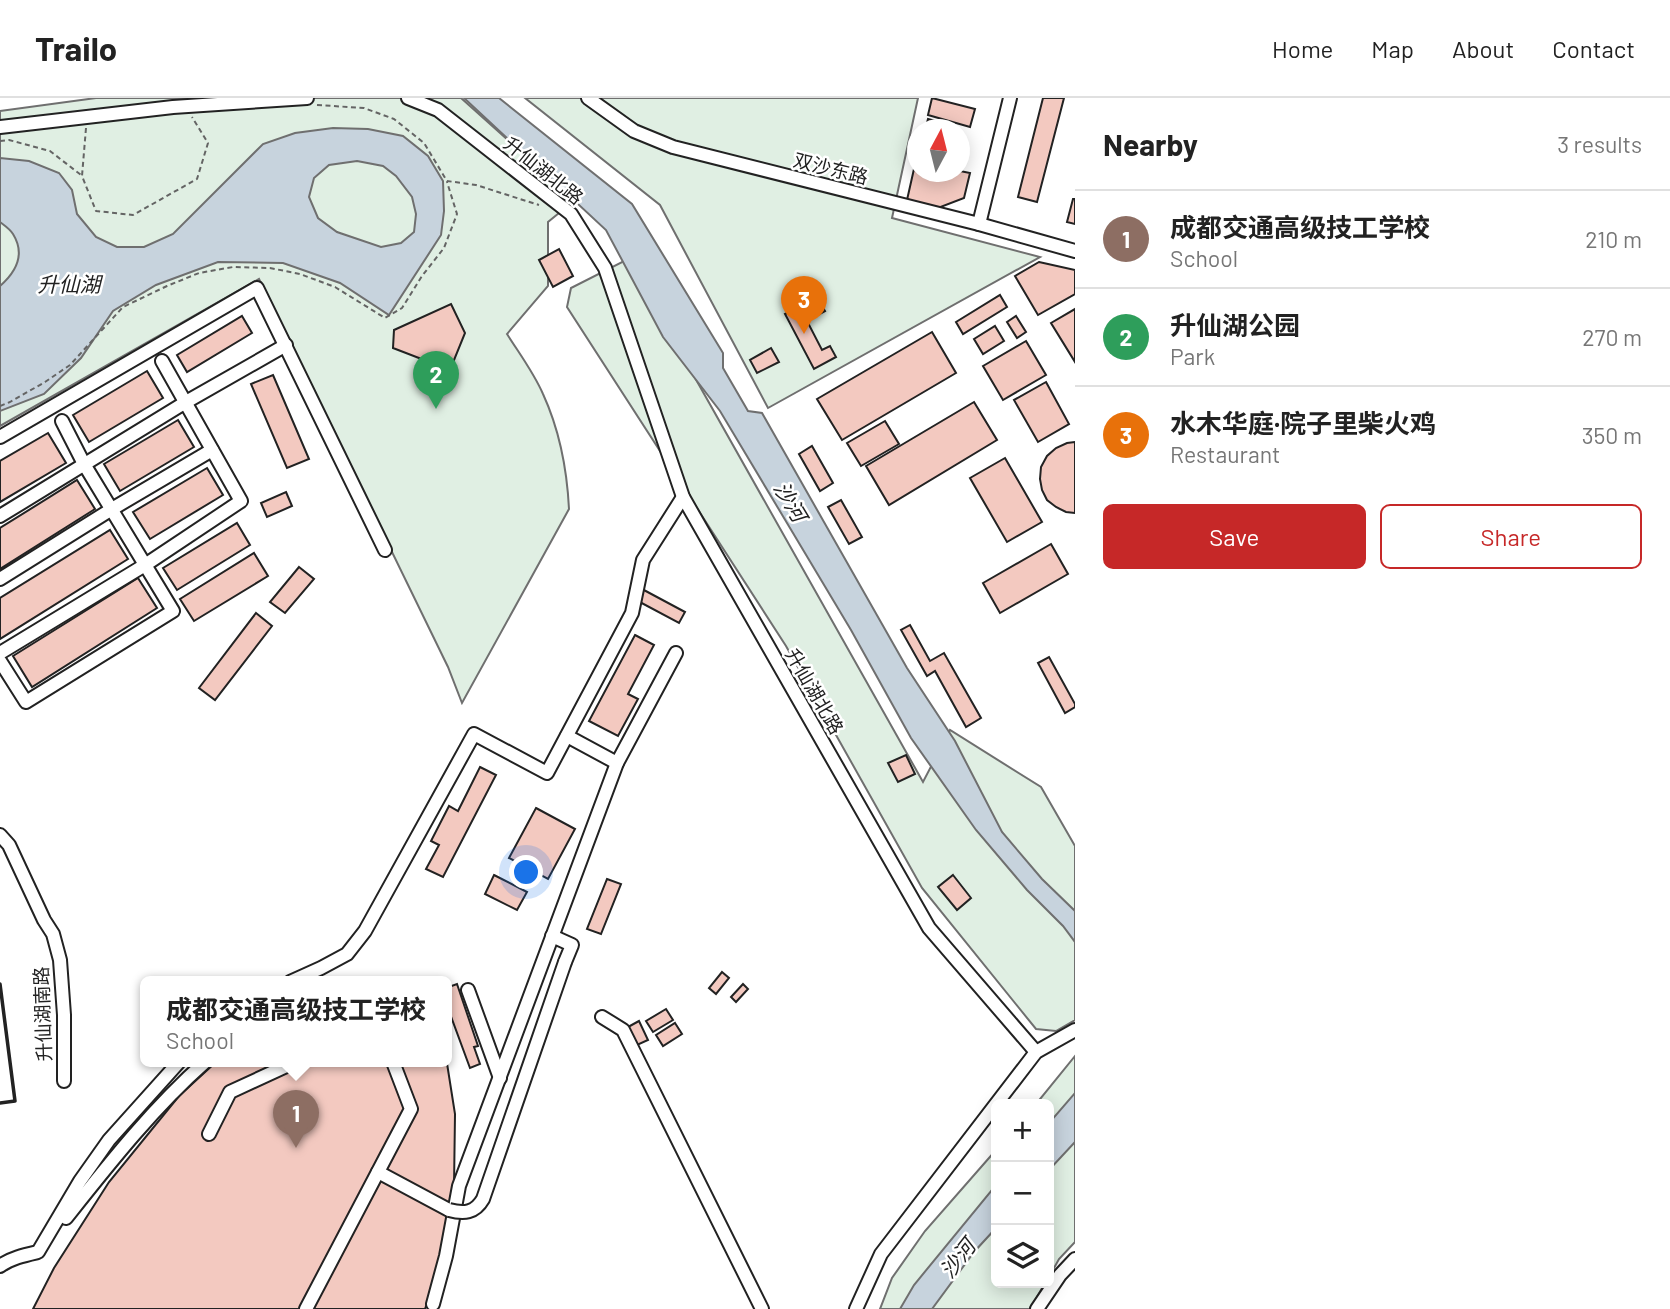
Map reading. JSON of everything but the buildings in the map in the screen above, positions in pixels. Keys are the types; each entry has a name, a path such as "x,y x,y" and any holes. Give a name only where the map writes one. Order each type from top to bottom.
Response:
{"street":[{"name":"升仙湖北路","path":"408,98 438,110 571,214 605,268 683,497 929,929 1035,1052"},
{"name":"双沙东路","path":"587,98 634,131 673,147 1075,251"},
{"path":"979,224 1010,98"},
{"path":"0,127 173,107 309,102"},
{"path":"0,437 257,288 385,550"},
{"path":"0,516 186,402 286,345"},
{"path":"0,653 145,565 241,501 162,361"},
{"path":"0,662 26,702 173,611 62,421"},
{"path":"0,579 212,450"},
{"path":"303,976 347,954 365,930 474,734 547,773 632,613 643,560 683,497"},
{"path":"433,1304 444,1266 459,1186 552,936 617,763 676,653"},
{"path":"567,736 617,763"},
{"name":"升仙湖南路","path":"0,835 9,845 53,934 60,960 64,1015 64,1081"},
{"path":"378,1172 444,1209 469,1212 483,1199 572,945 552,936"},
{"path":"468,990 500,1078"},
{"path":"602,1017 623,1030 762,1309"},
{"path":"856,1309 881,1254 1035,1052 1075,1030"},
{"path":"38,1252 80,1181 109,1140 175,1067"},
{"path":"0,1266 21,1256 38,1252 103,1172 181,1084 200,1067"},
{"path":"209,1134 230,1092 284,1067"},
{"path":"306,1309 411,1109 395,1067"},
{"path":"1037,1309 1060,1275 1075,1259"}],"path":[{"path":"309,102 363,108 394,119 424,143 447,181 476,185 544,207"},
{"path":"86,117 82,176 96,211 133,215 197,179 208,143 188,112"},
{"path":"0,141 50,150 82,176"}],"green space":[{"path":"96,98 461,98 575,200 548,222 548,286 507,334 535,378 554,422 564,465 569,509 462,703 448,667 259,279 0,426 0,111"},
{"path":"525,98 918,98 913,119 907,119 907,149 892,218 1040,257 768,408 660,205"},
{"path":"628,259 923,782 950,730 1041,787 1075,846 1075,1020 1056,1031 1036,1029 922,888 786,646 567,307 571,288"},
{"path":"1075,1056 1075,1242 1054,1268 1054,1099 1040,1099"},
{"path":"991,1156 991,1288 1042,1288 1030,1309 880,1309 892,1278 925,1231"}],"water":[{"name":"沙河","path":"464,98 499,98 632,204 723,353 723,368 748,411 762,413 907,668 955,741 1002,832 1042,879 1075,911 1075,942 976,830 911,738 851,630 720,411 663,337 606,230"},
{"name":"升仙湖","path":"333,128 368,129 403,136 428,156 443,181 444,211 441,235 389,315 340,283 283,263 218,262 156,285 113,311 81,358 44,394 0,411 0,286 15,269 19,249 13,234 0,222 0,158 29,161 59,173 72,190 77,214 96,237 117,247 144,247 173,234 263,144 295,133","holes":["357,161 383,166 396,176 412,197 416,214 414,232 401,243 381,247 337,232 318,218 309,197 314,178 329,165"]},
{"path":"1075,1093 1075,1142 1054,1165 1054,1162 1054,1117"},
{"name":"沙河","path":"991,1191 991,1233 932,1309 900,1309 914,1285"}],"wall":[{"path":"0,984 15,1101 0,1103"}],"place":[{"name":"水木华庭·院子里柴火鸡","path":"804,334"},
{"name":"升仙湖公园","path":"436,409"},
{"name":"成都交通高级技工学校","path":"296,1148"}]}
